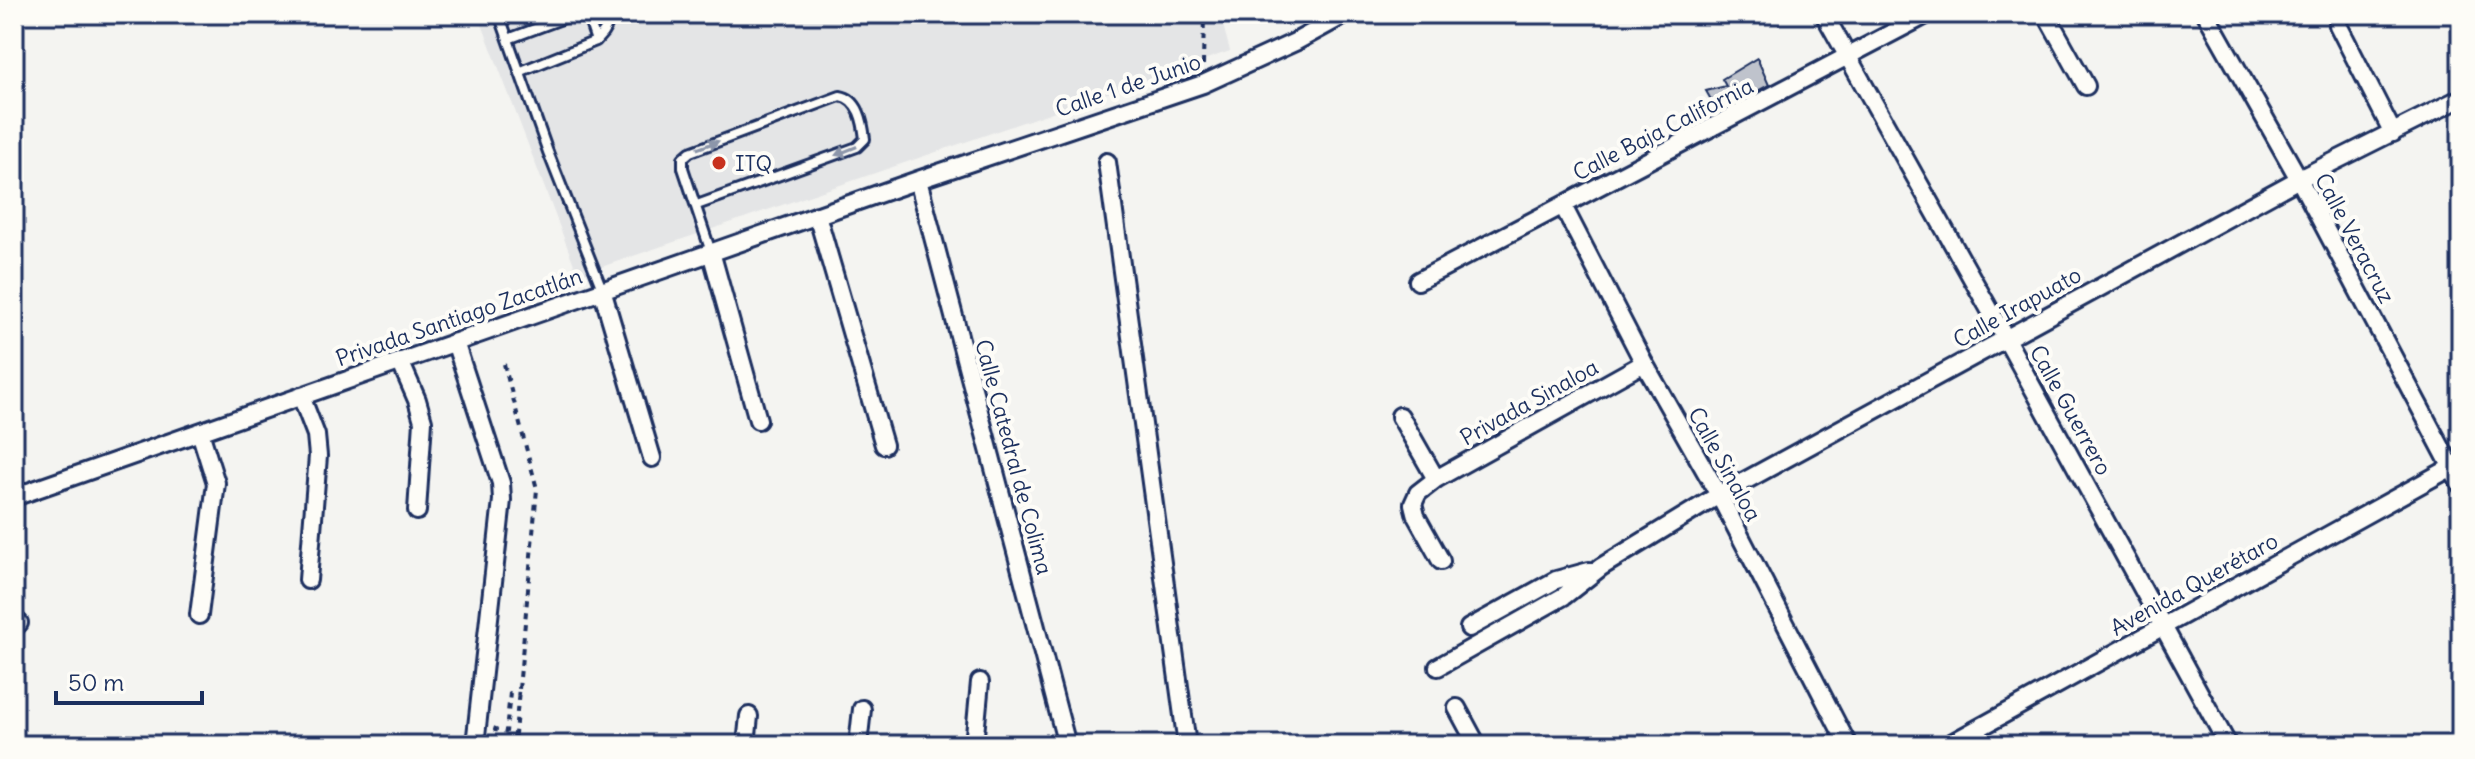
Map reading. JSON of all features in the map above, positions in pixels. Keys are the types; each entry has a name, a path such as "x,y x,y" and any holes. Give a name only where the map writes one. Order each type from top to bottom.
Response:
{"street":[{"name":"Calle 1 de Junio","path":"918,180 1203,84 1295,42 1346,14"},
{"name":"Calle Guerrero","path":"1824,14 2165,626 2228,745"},
{"name":"Calle Baja California","path":"1418,281 1928,14"},
{"path":"2046,14 2086,86"},
{"name":"Calle Veracruz","path":"2208,15 2456,464 2461,485"},
{"path":"2338,25 2393,133"},
{"name":"Calle Irapuato","path":"1438,667 1564,596 1601,567 1719,495 2299,179 2461,98"},
{"path":"1107,162 1187,745"},
{"name":"Privada Santiago Zacatlán","path":"14,497 918,180"},
{"name":"Calle Catedral de Colima","path":"918,180 1067,745"},
{"name":"Calle Sinaloa","path":"1563,206 1644,363 1719,495 1848,745"},
{"path":"817,215 884,445"},
{"path":"711,252 758,420"},
{"path":"602,290 652,458"},
{"path":"455,342 501,483 502,500 475,745"},
{"path":"400,361 423,421 417,511"},
{"name":"Privada Sinaloa","path":"1441,561 1416,516 1413,504 1418,493 1436,479 1644,363"},
{"path":"301,396 316,435 318,456 308,580"},
{"path":"1400,416 1436,479"},
{"path":"199,615 216,483 200,432"},
{"name":"Avenida Querétaro","path":"1948,745 2456,464"},
{"name":"Calle Irapuato","path":"1469,628 1556,580 1601,567"},
{"path":"974,745 980,682"},
{"path":"1457,708 1477,745"},
{"path":"858,745 862,709"},
{"path":"746,745 749,716"}],"lane":[{"path":"499,14 602,290"},
{"path":"508,39 575,14"},
{"path":"587,14 596,41"},
{"path":"519,72 596,41 614,14"},
{"path":"697,205 857,147 865,139 855,104 850,98 840,96 690,152 683,158 683,168 711,252"}],"path":[{"path":"1203,84 1204,14"},
{"path":"504,364 537,489 514,745"},
{"path":"497,718 495,730 506,732 510,693 520,694"}],"shaded area":[{"name":"ITQ","path":"478,14 1220,14 1230,51 578,275"}],"building":[{"path":"1757,58 1769,85 1718,112 1706,91 1726,86 1722,79"}],"place":[{"name":"ITQ","path":"719,163"}]}
